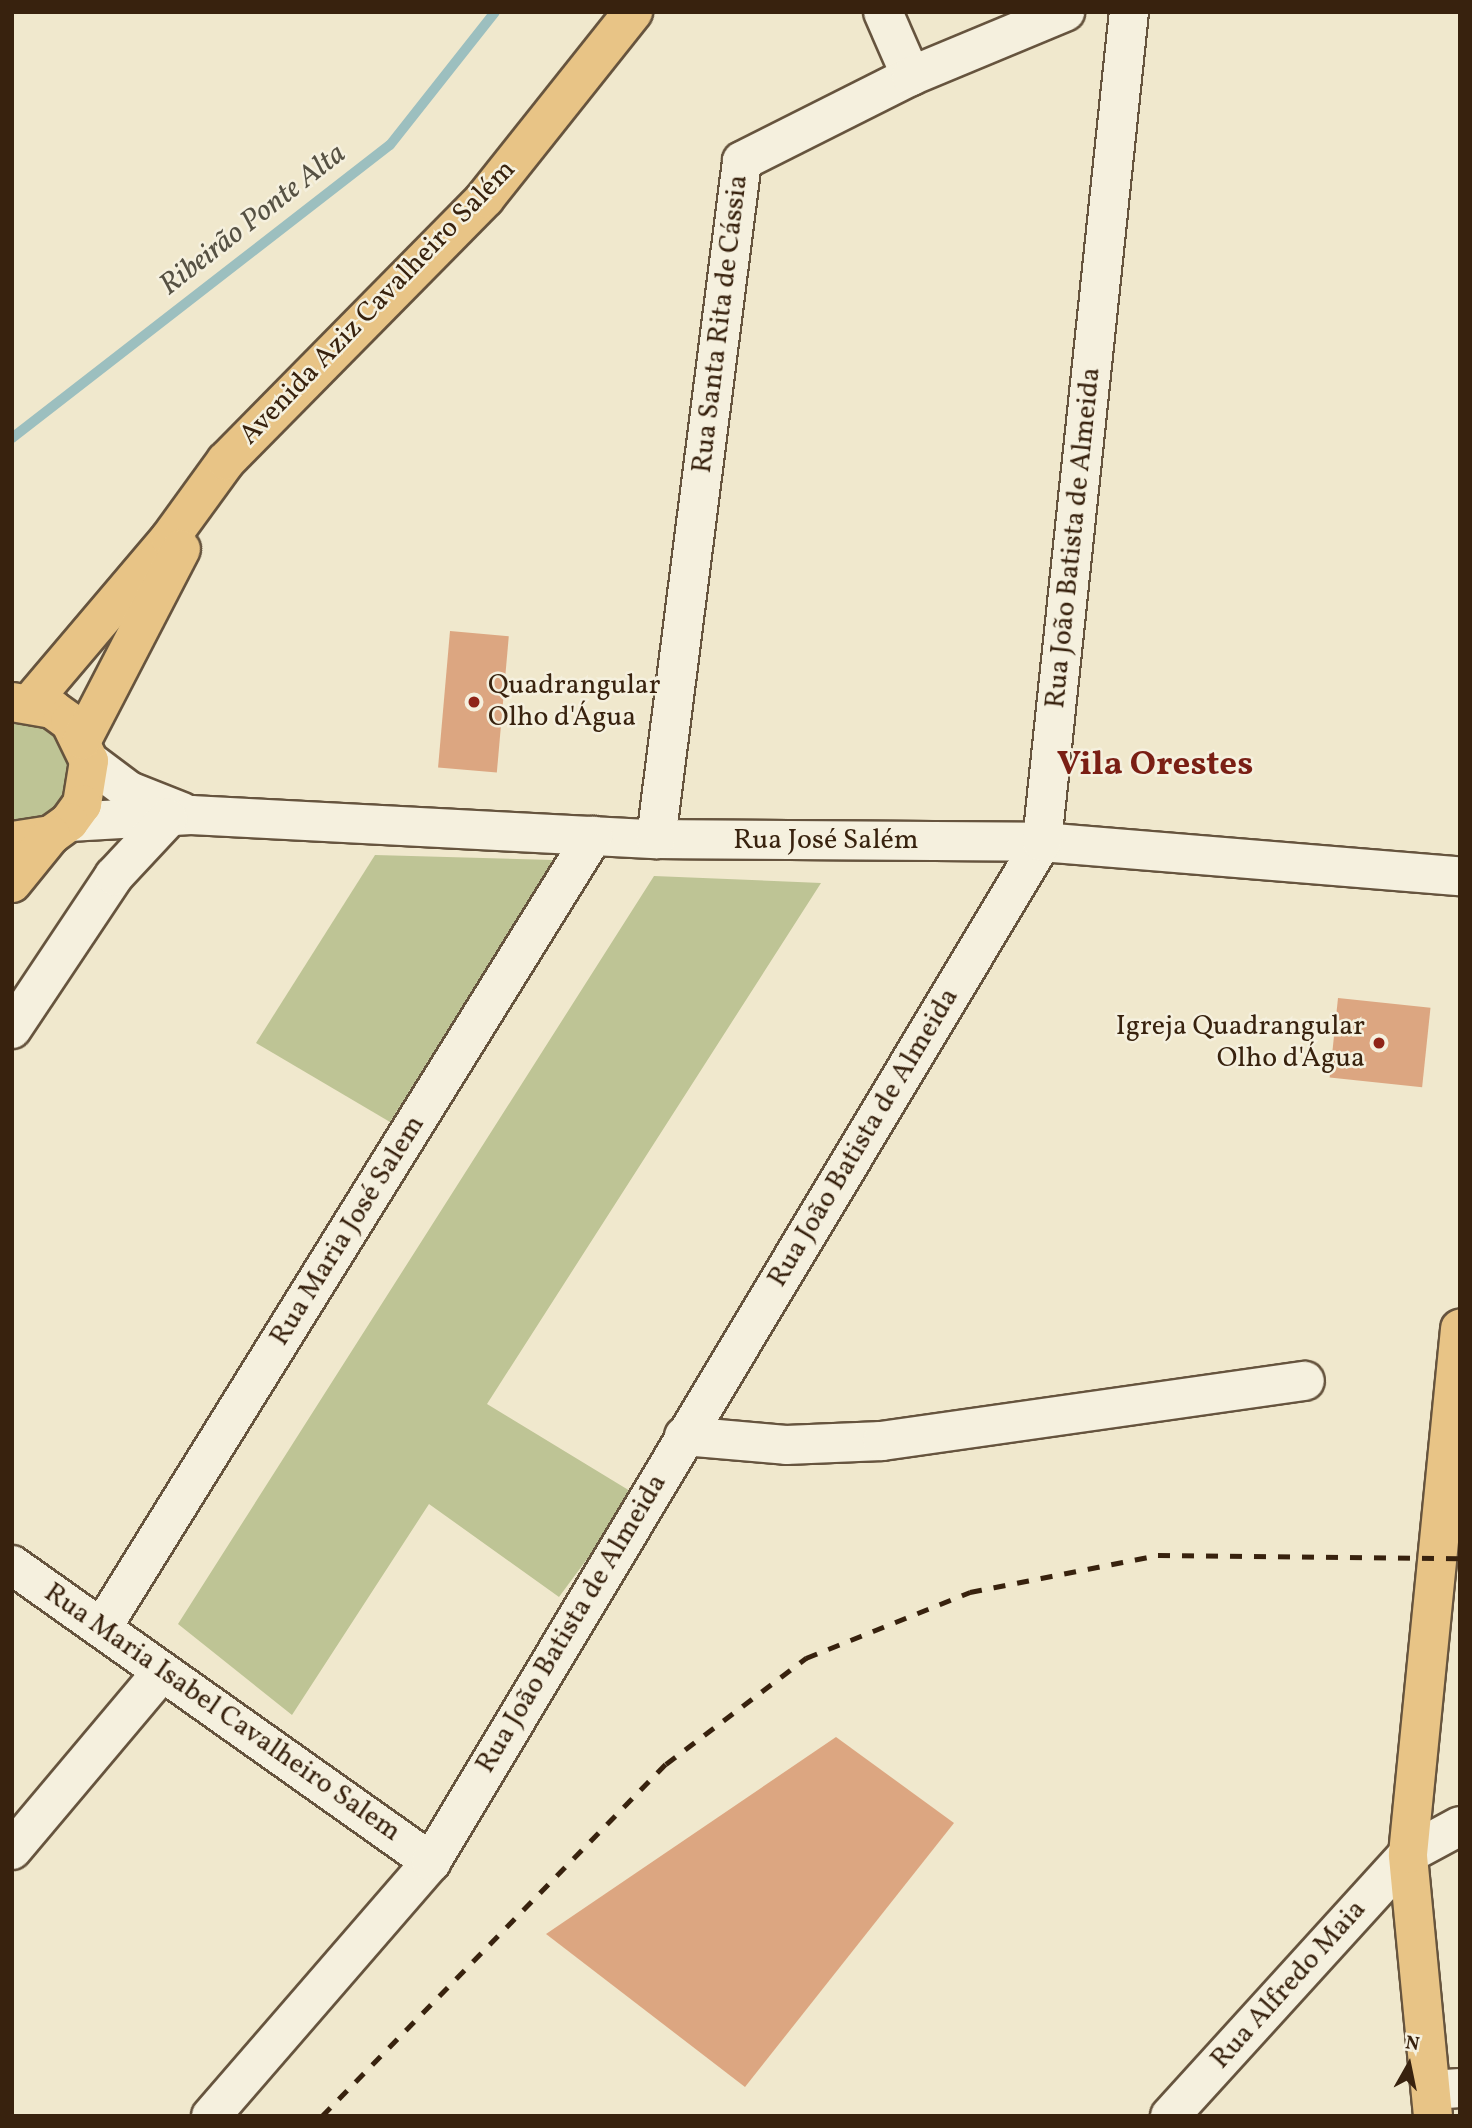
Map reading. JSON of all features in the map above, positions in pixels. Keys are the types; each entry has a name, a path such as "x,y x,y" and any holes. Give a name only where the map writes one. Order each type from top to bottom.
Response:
{"main road":[{"name":"Avenida Aziz Cavalheiro Salém","path":"22,702 170,538 226,461 485,198 633,12"},
{"name":"Avenida Aziz Cavalheiro Salém","path":"60,828 82,804 86,751 226,461"},
{"path":"22,702 52,709 86,751"},
{"path":"12,841 60,828"},
{"path":"12,883 60,828"},
{"path":"1442,2098 1408,1854 1460,1329"}],"street":[{"path":"883,12 911,76"},
{"name":"Rua Santa Rita de Cássia","path":"656,839 742,161 911,76 1065,12"},
{"name":"Rua João Batista de Almeida","path":"211,2116 431,1862 1042,842 1129,12"},
{"path":"86,751 129,791 180,816"},
{"path":"60,828 180,816"},
{"path":"12,1029 114,876 180,816"},
{"name":"Rua José Salém","path":"180,816 656,839 1042,842 1460,876"},
{"name":"Rua Maria José Salem","path":"103,1626 593,836"},
{"path":"684,1436 786,1445 882,1441 1305,1381"},
{"name":"Rua Maria Isabel Cavalheiro Salem","path":"12,1565 103,1626 161,1673 431,1862"},
{"path":"12,1850 161,1673"},
{"name":"Rua Alfredo Maia","path":"1170,2116 1408,1854 1460,1826"}],"green space":[{"path":"12,716 49,724 72,752 73,789 51,818 12,827"},
{"path":"375,855 553,860 390,1122 256,1043"},
{"path":"654,876 821,883 487,1404 635,1494 559,1597 429,1504 292,1715 178,1624"}],"building":[{"name":"Quadrangular Olho d'Água","path":"450,631 509,636 497,773 438,767"},
{"name":"Igreja Quadrangular Olho d'Água","path":"1338,998 1430,1008 1422,1087 1330,1078"},
{"path":"836,1737 954,1823 745,2087 546,1934"}],"waterway":[{"name":"Ribeirão Ponte Alta","path":"12,438 390,145 495,12"}],"railway":[{"path":"322,2116 666,1764 806,1658 970,1592 1158,1555 1460,1558"}],"place":[{"name":"Quadrangular Olho d'Água","path":"474,702"},
{"name":"Igreja Quadrangular Olho d'Água","path":"1379,1043"}],"district":[{"name":"Vila Orestes","path":"1155,765"}]}
